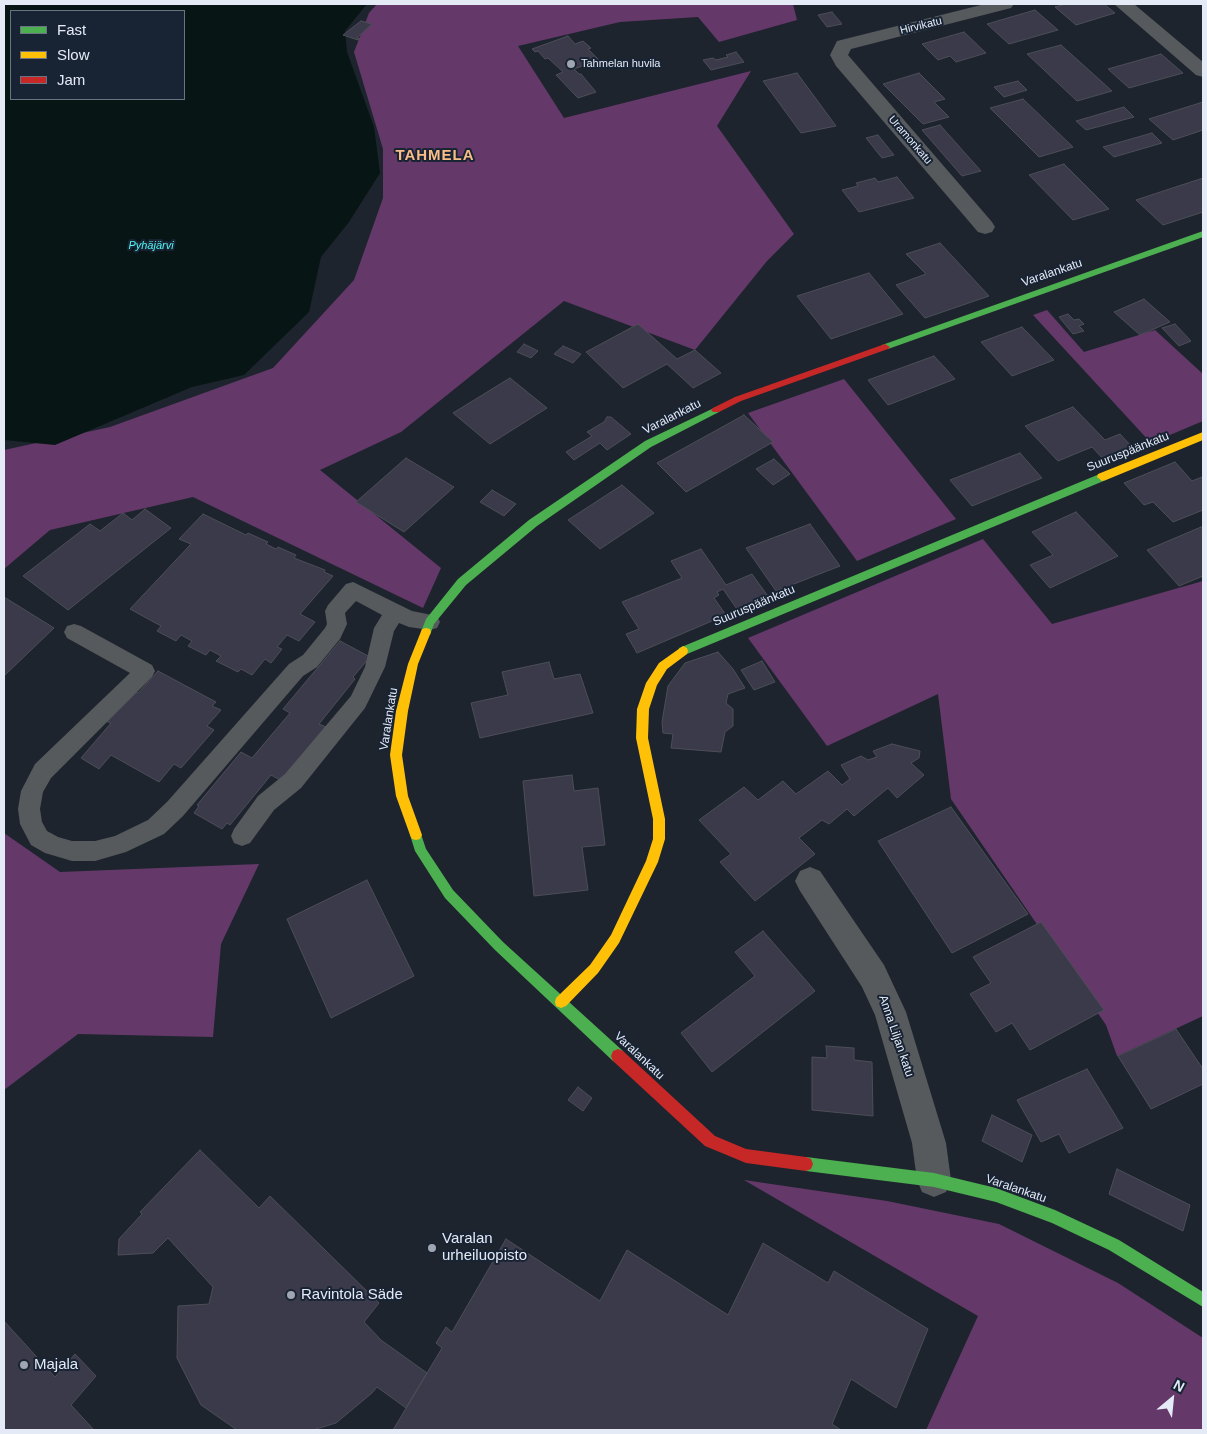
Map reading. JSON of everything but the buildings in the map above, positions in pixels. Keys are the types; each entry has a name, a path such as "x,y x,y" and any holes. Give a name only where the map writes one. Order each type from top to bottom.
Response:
{"street":[{"name":"Hirvikatu","path":"840,50 844,45 853,42 1005,4"},
{"path":"1123,4 1203,72"},
{"name":"Uramonkatu","path":"840,50 839,55 842,62 985,227"},
{"name":"Varalankatu","path":"1203,234 738,399 656,440 594,480 497,551 462,582 430,622 413,664 402,710 396,755 402,796 421,851 449,894 499,946 710,1141 727,1150 746,1156 934,1180 996,1195 1055,1217 1114,1245 1203,1300"},
{"name":"Suuruspäänkatu","path":"561,1002 594,969 615,939 652,862 659,839 659,819 642,738 643,709 652,683 662,666 678,653 988,523 1203,436"},
{"name":"Anna Liljan katu","path":"810,881 874,976 890,1012 929,1143 934,1180"}],"lane":[{"path":"74,632 144,671 43,771 32,791 29,809 31,824 39,838 53,846 72,852 96,851 118,845 156,827 176,809 296,670 310,661 333,633 337,624 335,611 353,590 409,619 430,622"},
{"path":"242,836 266,803 293,781 358,702 375,667 384,628 396,612"}],"shaded area":[{"path":"377,4 793,4 797,20 719,42 698,17 620,22 518,46 564,118 751,71 717,126 794,234 767,261 695,350 564,301 401,432 320,470 441,568 423,608 193,497 50,530 4,569 4,450 110,427 273,368 354,280 383,198 383,149 354,52 369,13"},
{"path":"1047,310 1084,352 1155,330 1203,374 1203,421 1151,443 1033,315"},
{"path":"844,379 956,519 857,561 748,413"},
{"path":"983,539 1052,624 1203,581 1203,1016 1117,1056 1106,1025 951,799 938,694 827,746 748,638"},
{"path":"4,833 60,872 259,864 221,944 213,1037 78,1034 4,1090"},
{"path":"744,1180 887,1201 999,1224 1118,1283 1203,1338 1203,1430 926,1430 978,1316"}],"water":[{"name":"Pyhäjärvi","path":"4,4 367,4 345,31 347,52 374,127 380,173 349,222 321,257 309,312 244,375 192,387 55,445 4,440"}],"traffic: fast":[{"path":"885,347 1203,234"},
{"path":"426,632 430,622 462,582 533,523 648,444 716,410"},
{"path":"683,651 1102,477"},
{"path":"416,835 421,851 449,894 499,946 618,1056"},
{"path":"806,1164 934,1180 996,1195 1055,1217 1114,1245 1203,1300"}],"traffic: slow":[{"path":"1102,477 1203,436"},
{"path":"416,835 402,796 396,755 402,711 413,664 426,632"},
{"path":"561,1002 594,969 615,939 652,862 659,839 659,819 642,738 643,709 652,683 663,666 683,651"}],"traffic: jam":[{"path":"716,410 738,399 885,347"},
{"path":"618,1056 710,1141 746,1156 806,1164"}],"place":[{"name":"Tahmelan huvila","path":"571,64"},
{"name":"Varalan urheiluopisto","path":"432,1248"},
{"name":"Ravintola Säde","path":"291,1295"},
{"name":"Majala","path":"24,1365"}],"district":[{"name":"TAHMELA","path":"435,156"}]}
